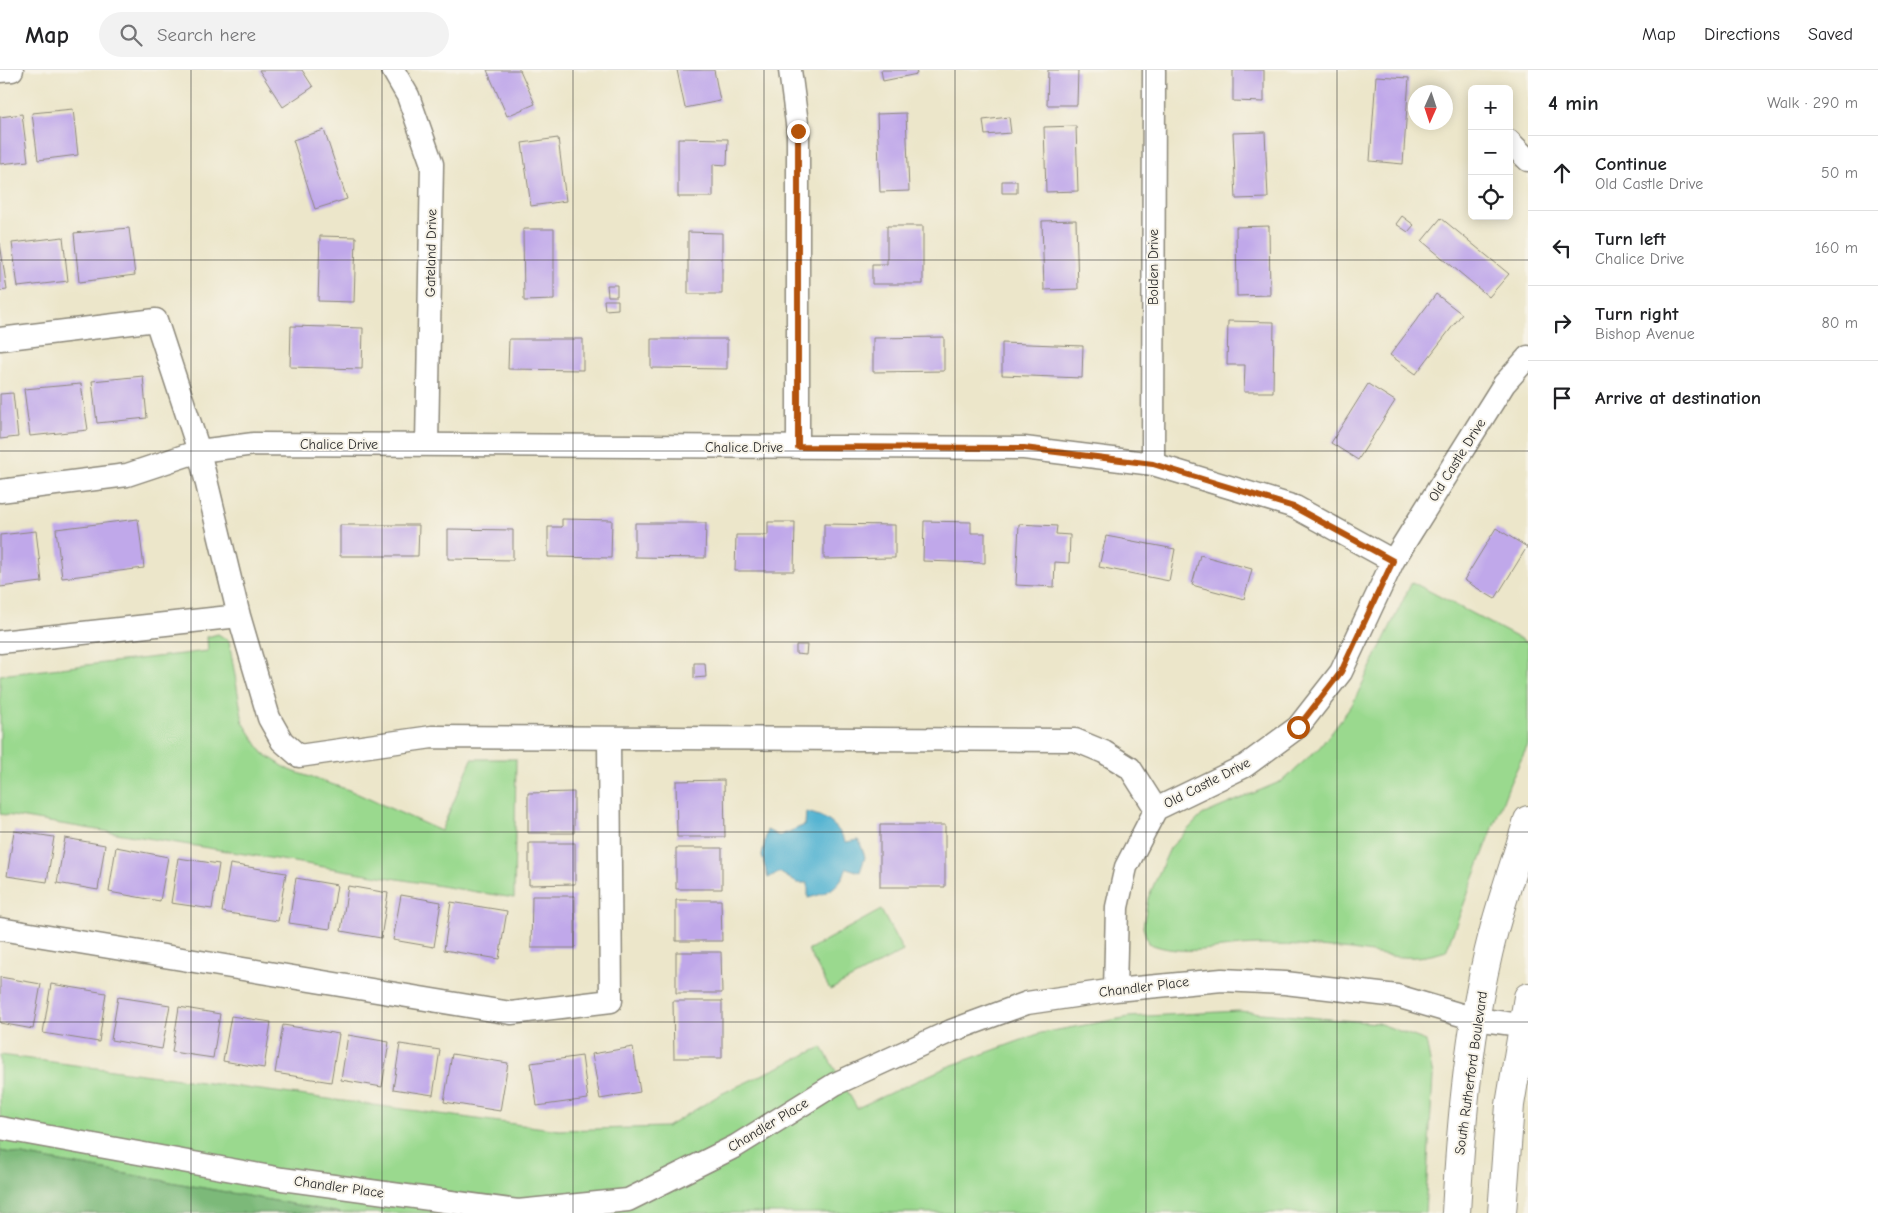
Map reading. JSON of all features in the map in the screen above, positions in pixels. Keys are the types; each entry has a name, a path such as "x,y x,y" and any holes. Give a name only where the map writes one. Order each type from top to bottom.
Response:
{"highway":[{"name":"South Rutherford Boulevard","path":"1456,1213 1458,1168 1475,1019 1494,930 1528,820"},
{"path":"1502,1213 1510,1105 1525,1025 1528,997"}],"street":[{"path":"0,71 12,70"},
{"name":"Gateland Drive","path":"392,70 408,96 432,164 427,444"},
{"path":"790,70 798,131 798,447"},
{"name":"Bolden Drive","path":"1153,464 1154,70"},
{"path":"1513,145 1528,160"},
{"path":"0,339 156,320 199,450 239,616 269,718 282,741 299,756 432,737 1075,740 1104,752 1130,768 1156,809"},
{"name":"Old Castle Drive","path":"1114,990 1118,907 1126,867 1156,809 1245,766 1298,727 1341,672 1393,561 1504,384 1528,357"},
{"name":"Chalice Drive","path":"0,491 127,475 199,450 254,444 1024,448 1153,464 1294,507 1393,561"},
{"path":"0,642 239,616"},
{"path":"0,929 511,1013 611,1001 609,738"},
{"name":"Chandler Place","path":"0,1128 282,1179 518,1212 628,1200 736,1146 835,1084 951,1031 1028,1003 1114,990 1195,981 1285,984 1397,996 1475,1019 1525,1025"}],"green space":[{"path":"1412,582 1528,643 1528,745 1510,783 1446,951 1421,957 1399,957 1309,946 1251,945 1206,950 1176,950 1148,943 1143,927 1148,898 1170,848 1202,815 1282,781 1320,747 1352,705"},
{"path":"218,634 229,641 243,722 263,753 289,770 349,790 441,831 472,759 516,759 514,898 0,814 0,675 208,651 207,637"},
{"path":"881,910 903,951 830,990 808,950"},
{"path":"1238,1011 1378,1023 1426,1041 1433,1076 1425,1213 341,1213 0,1151 0,1055 559,1130 667,1127 721,1094 822,1047 857,1108 947,1067 1041,1033 1129,1017"},
{"path":"0,1151 341,1213 0,1213"}],"water":[{"path":"806,812 820,816 830,822 846,842 859,840 865,857 860,872 847,868 844,875 832,889 808,898 808,883 797,883 779,872 768,878 762,856 767,830 779,836 805,825"}],"building":[{"path":"259,70 302,70 313,87 283,107"},
{"path":"487,70 520,70 535,104 507,116"},
{"path":"677,70 714,70 720,101 685,108"},
{"path":"881,70 916,70 917,74 883,81"},
{"path":"1048,70 1078,70 1077,105 1047,105"},
{"path":"1233,70 1264,70 1264,102 1233,101"},
{"path":"1376,76 1409,78 1403,164 1370,161"},
{"path":"73,109 78,155 38,160 32,113"},
{"path":"906,113 909,191 880,192 877,114"},
{"path":"22,114 28,161 0,164 0,117"},
{"path":"1009,117 1011,133 985,135 983,120"},
{"path":"1076,126 1078,191 1046,192 1044,127"},
{"path":"324,130 347,199 315,209 293,140"},
{"path":"1265,132 1268,198 1236,199 1233,133"},
{"path":"558,138 566,201 531,206 522,143"},
{"path":"678,138 728,139 727,165 713,164 713,197 678,197"},
{"path":"1002,181 1017,181 1017,193 1002,193"},
{"path":"1402,216 1414,225 1408,232 1396,224"},
{"path":"1441,218 1509,274 1489,297 1422,241"},
{"path":"1076,220 1078,289 1044,290 1042,221"},
{"path":"887,226 923,226 923,284 872,284 872,264 887,264"},
{"path":"1269,226 1270,295 1237,296 1236,227"},
{"path":"129,228 135,275 79,282 74,233"},
{"path":"523,229 554,229 554,300 524,301"},
{"path":"688,232 722,233 722,294 688,294"},
{"path":"320,236 356,237 354,302 318,301"},
{"path":"63,237 68,281 18,287 12,243"},
{"path":"0,243 7,290 0,291"},
{"path":"607,285 617,285 617,296 608,296"},
{"path":"1436,294 1462,314 1416,374 1390,355"},
{"path":"604,300 618,300 618,309 605,310"},
{"path":"1228,321 1274,322 1273,392 1244,392 1245,365 1227,365"},
{"path":"291,326 363,328 362,369 290,367"},
{"path":"944,337 944,371 873,372 873,338"},
{"path":"509,339 583,339 583,370 508,369"},
{"path":"651,339 727,339 727,369 651,368"},
{"path":"1002,343 1083,346 1082,378 1002,375"},
{"path":"143,376 147,418 97,423 92,381"},
{"path":"81,384 88,430 30,436 24,389"},
{"path":"1368,384 1395,401 1358,460 1331,443"},
{"path":"13,393 18,437 0,439 0,394"},
{"path":"138,519 144,568 62,578 56,529"},
{"path":"562,519 612,520 611,558 548,557 548,527 562,527"},
{"path":"924,521 971,522 971,533 985,533 985,563 923,561"},
{"path":"768,522 795,522 794,571 735,571 736,535 768,535"},
{"path":"635,523 706,523 705,558 635,557"},
{"path":"824,524 895,525 895,558 824,559"},
{"path":"1019,524 1057,526 1056,534 1070,535 1069,563 1055,562 1054,587 1016,585"},
{"path":"340,525 419,525 418,556 340,556"},
{"path":"1496,528 1527,547 1495,599 1464,580"},
{"path":"448,529 513,530 513,560 448,559"},
{"path":"36,531 42,582 0,587 0,535"},
{"path":"1106,536 1175,549 1169,581 1099,567"},
{"path":"1200,555 1252,569 1244,599 1192,585"},
{"path":"796,645 807,645 806,655 796,654"},
{"path":"694,663 705,663 706,677 694,678"},
{"path":"724,780 725,837 677,837 676,781"},
{"path":"574,792 574,833 528,833 528,793"},
{"path":"880,825 945,825 945,887 880,887"},
{"path":"14,831 54,837 47,882 7,876"},
{"path":"65,838 105,845 98,890 57,883"},
{"path":"529,843 575,843 575,884 529,885"},
{"path":"116,847 168,857 160,901 109,892"},
{"path":"676,848 722,848 722,889 676,889"},
{"path":"178,858 219,864 212,909 171,903"},
{"path":"230,864 286,873 278,921 222,912"},
{"path":"296,878 337,885 330,929 289,923"},
{"path":"348,886 388,893 381,938 341,931"},
{"path":"401,895 441,902 434,947 393,940"},
{"path":"532,896 575,896 575,948 531,948"},
{"path":"676,900 721,900 722,941 676,941"},
{"path":"451,902 507,911 499,959 444,950"},
{"path":"676,952 721,952 722,993 676,993"},
{"path":"0,977 41,984 33,1029 0,1023"},
{"path":"51,984 106,993 99,1042 43,1033"},
{"path":"118,997 170,1005 162,1049 111,1040"},
{"path":"673,1001 722,1001 722,1058 674,1058"},
{"path":"179,1007 220,1014 213,1058 172,1052"},
{"path":"231,1016 271,1022 264,1068 223,1061"},
{"path":"283,1025 339,1034 331,1082 275,1073"},
{"path":"348,1035 389,1042 382,1087 341,1080"},
{"path":"400,1044 440,1050 433,1095 393,1089"},
{"path":"633,1047 640,1092 600,1099 592,1054"},
{"path":"452,1054 508,1063 500,1111 444,1102"},
{"path":"582,1056 588,1099 537,1106 531,1063"}],"route":[{"path":"798,131 798,447 1024,448 1153,464 1294,507 1393,561 1341,672 1298,727"}]}
